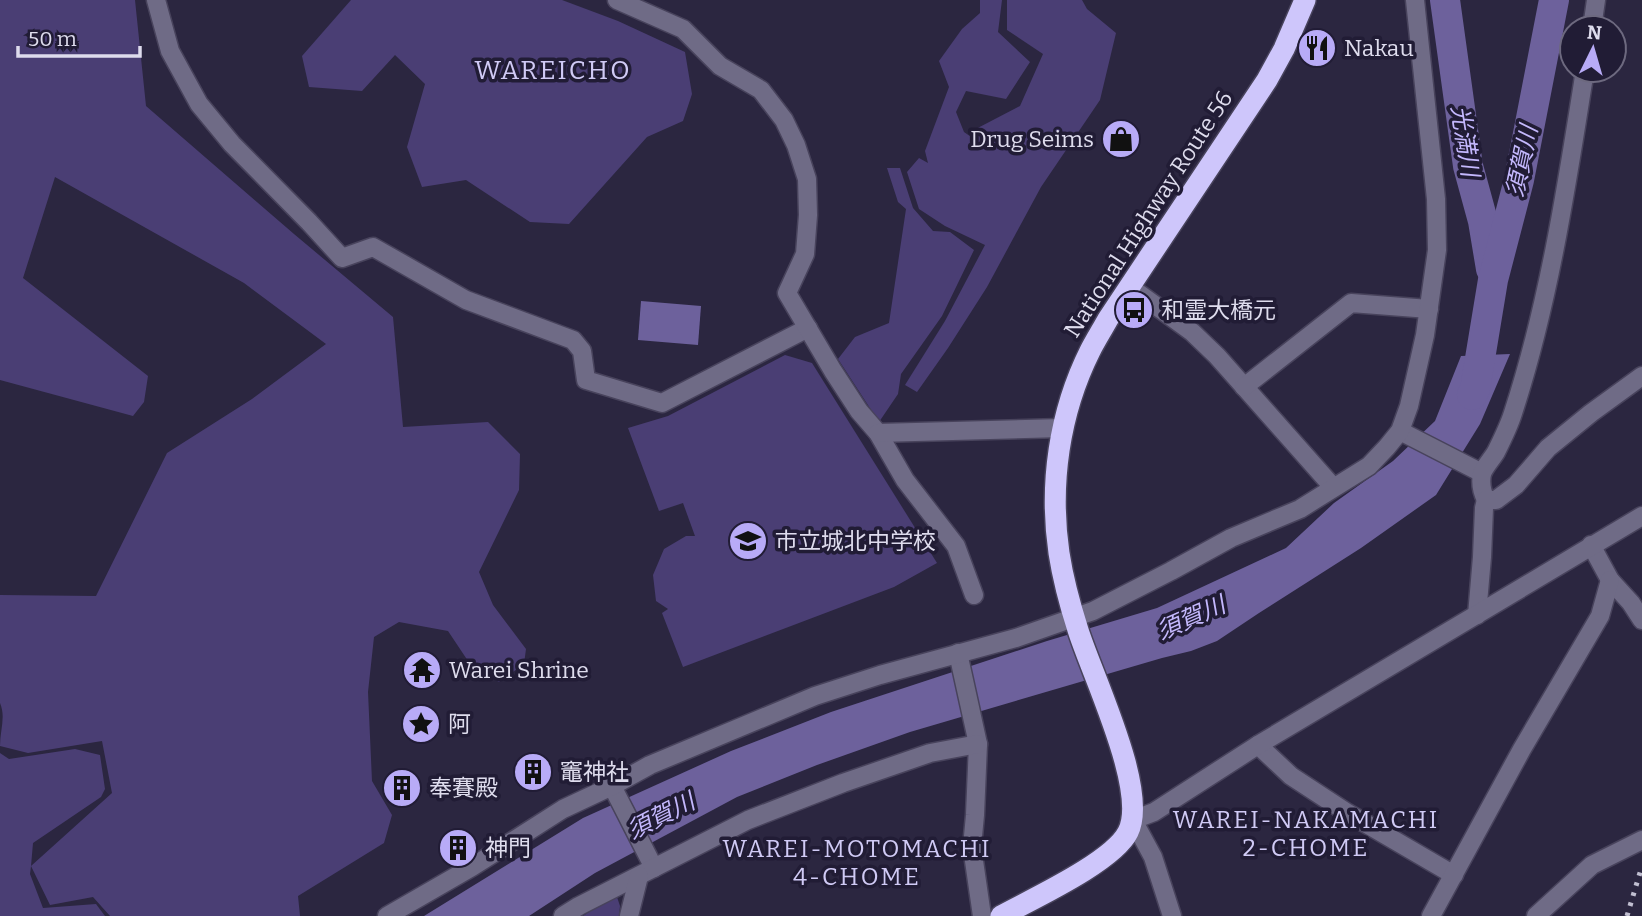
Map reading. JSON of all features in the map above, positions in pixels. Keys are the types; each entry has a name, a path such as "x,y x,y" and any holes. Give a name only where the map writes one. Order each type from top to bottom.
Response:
{"highway":[{"name":"National Highway Route 56","path":"1133,820 1130,782 1108,709 1076,624 1059,554 1056,479 1062,428 1089,352 1267,79 1284,49 1305,0"},
{"path":"1001,916 1097,863 1119,846 1133,820"}],"street":[{"path":"156,0 170,51 199,104 232,144 342,258 373,247 466,300 573,340 582,351 586,380 662,403 808,328"},
{"path":"617,0 683,29 720,66 761,90 784,120 807,178 808,215 805,254 787,293 859,411 878,433 905,480 956,546 974,595"},
{"path":"387,916 472,867 563,809 615,792 661,760 816,696 880,675 958,657 1016,638 1076,624 1093,611 1231,538 1300,509 1369,466 1405,433 1426,335 1437,250 1436,199 1415,0"},
{"path":"1478,471 1496,451 1512,417 1528,365 1558,228 1583,84"},
{"path":"1130,287 1192,332 1333,488"},
{"path":"1244,387 1351,303 1429,309"},
{"path":"1486,499 1496,500 1516,485 1548,448 1642,376"},
{"path":"878,433 1062,428"},
{"path":"1405,433 1478,471"},
{"path":"1477,615 1486,499 1481,491 1478,471"},
{"path":"1172,916 1153,857 1133,820 1154,812 1258,745 1642,516"},
{"path":"1591,545 1610,580 1632,603 1642,620"},
{"path":"1431,916 1522,749 1600,615 1610,580"},
{"path":"958,657 977,736 972,847 982,916"},
{"path":"562,916 647,867 748,820 977,736"},
{"path":"1258,745 1291,776 1454,876"},
{"path":"615,792 647,867 629,916"},
{"path":"1536,916 1592,865 1642,840"}],"shaded area":[{"path":"0,0 135,0 146,106 393,317 403,427 488,422 520,454 519,490 479,572 493,605 526,649 524,664 499,682 472,667 448,631 399,622 374,637 368,692 372,781 392,815 384,843 298,896 300,916 110,916 93,897 50,905 31,866 112,793 102,741 28,753 0,746 3,719 0,703 0,595 96,596 167,453 252,399 326,344 244,283 55,177 23,278 148,376 144,402 133,416 0,380"},
{"path":"351,0 562,0 618,21 685,52 692,94 683,121 647,137 569,224 530,222 466,180 422,187 407,147 425,84 395,55 362,91 309,87 302,56"},
{"path":"980,0 1002,0 998,32 1030,62 1006,99 966,91 956,112 964,132 974,139 970,132 1020,106 1043,54 1007,30 1007,0 1082,0 1087,9 1116,33 1100,100 1041,187 987,287 917,392 905,385 945,321 985,245 945,226 919,209 907,172 919,158 928,163 925,151 949,87 939,61 962,29 980,13"},
{"path":"887,168 900,168 913,208 933,231 950,232 974,250 942,316 901,374 898,394 879,422 838,359 855,337 889,323 906,209 898,202"},
{"path":"785,355 812,363 937,563 894,587 683,667 662,613 668,609 656,601 653,575 664,549 686,536 695,536 683,503 659,511 628,428 668,416"},
{"path":"75,749 100,755 105,789 101,797 33,843 30,874 43,908 96,904 105,916 0,916 0,753 9,759"},
{"path":"616,894 620,906 619,916 583,916"}],"water":[{"path":"641,301 701,306 698,345 638,340"},
{"path":"1510,354 1480,424 1436,495 1361,548 1217,641 1191,651 910,732 817,765 737,797 595,873 529,916 424,916 583,818 731,751 831,712 1157,608 1286,548 1334,503 1393,461 1435,421 1461,356"}],"waterway":[{"name":"光満川","path":"1445,0 1468,166 1483,221 1491,269"},
{"name":"須賀川","path":"1472,395 1493,280 1519,180 1554,0"}],"railway":[{"path":"1627,916 1642,866"}],"place":[{"name":"Nakau","path":"1317,48"},
{"name":"Drug Seims","path":"1121,139"},
{"name":"和霊大橋元","path":"1134,310"},
{"name":"市立城北中学校","path":"748,541"},
{"name":"Warei Shrine","path":"422,670"},
{"name":"阿","path":"421,724"},
{"name":"竈神社","path":"533,772"},
{"name":"奉賽殿","path":"402,788"},
{"name":"神門","path":"458,848"}],"district":[{"name":"WAREICHO","path":"553,70"},
{"name":"WAREI-NAKAMACHI 2-CHOME","path":"1306,834"},
{"name":"WAREI-MOTOMACHI 4-CHOME","path":"857,863"}]}
